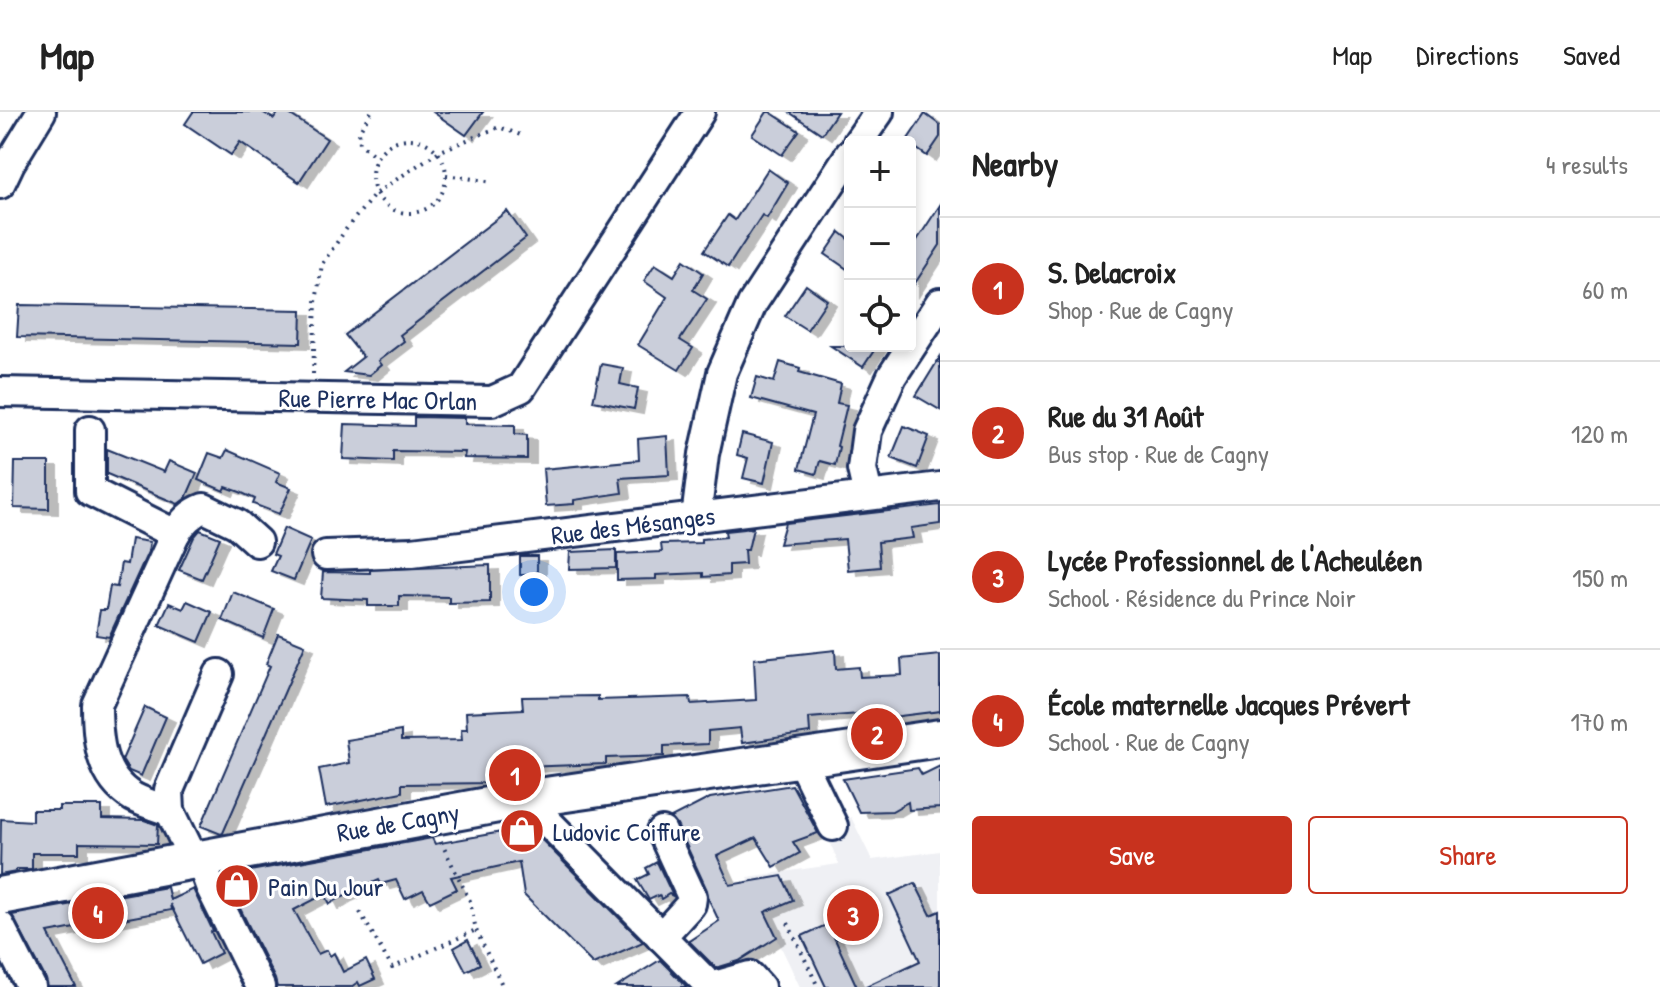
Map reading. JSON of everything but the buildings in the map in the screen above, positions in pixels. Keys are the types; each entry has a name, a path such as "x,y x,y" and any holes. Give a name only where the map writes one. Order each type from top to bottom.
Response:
{"main road":[{"name":"Rue de Cagny","path":"0,896 525,799 940,738"}],"street":[{"path":"0,184 41,112"},
{"name":"Rue Pierre Mac Orlan","path":"0,392 492,401 521,388 700,112"},
{"path":"862,136 879,112"},
{"path":"696,518 704,454 722,373 752,304 844,163"},
{"path":"868,495 862,469 867,431 892,376 940,303"},
{"path":"90,430 90,491 175,534"},
{"name":"Rue des Mésanges","path":"326,555 412,552 940,487"},
{"path":"170,811 134,797 116,783 100,750 97,705 184,520 204,508 237,524 257,542"},
{"path":"219,674 169,790 170,811 260,987"},
{"path":"800,758 833,826"},
{"path":"525,799 711,987 750,976 760,987"},
{"path":"661,937 691,904 692,897 662,832"},
{"path":"0,926 31,987"}],"path":[{"path":"371,112 359,131 360,143 376,157"},
{"path":"312,398 316,302 322,264 349,225 376,193 438,152 499,127 523,136"},
{"path":"418,140 429,144 438,152 446,175 438,198 418,212 394,210 383,203 372,181 376,157 394,141 418,140"},
{"path":"446,175 493,182"},
{"path":"429,816 470,901 476,930 503,987"},
{"path":"360,912 392,968 476,930"},
{"path":"788,923 818,987"}],"shaded area":[{"path":"851,817 872,860 940,851 940,987 800,987 748,877 839,864 825,831"}],"place":[{"name":"Rue du 31 Août","path":"877,734"},
{"name":"S. Delacroix","path":"515,775"},
{"name":"Ludovic Coiffure","path":"522,831"},
{"name":"Pain Du Jour","path":"237,886"},
{"name":"École maternelle Jacques Prévert","path":"98,913"},
{"name":"Lycée Professionnel de l'Acheuléen","path":"853,915"}]}
